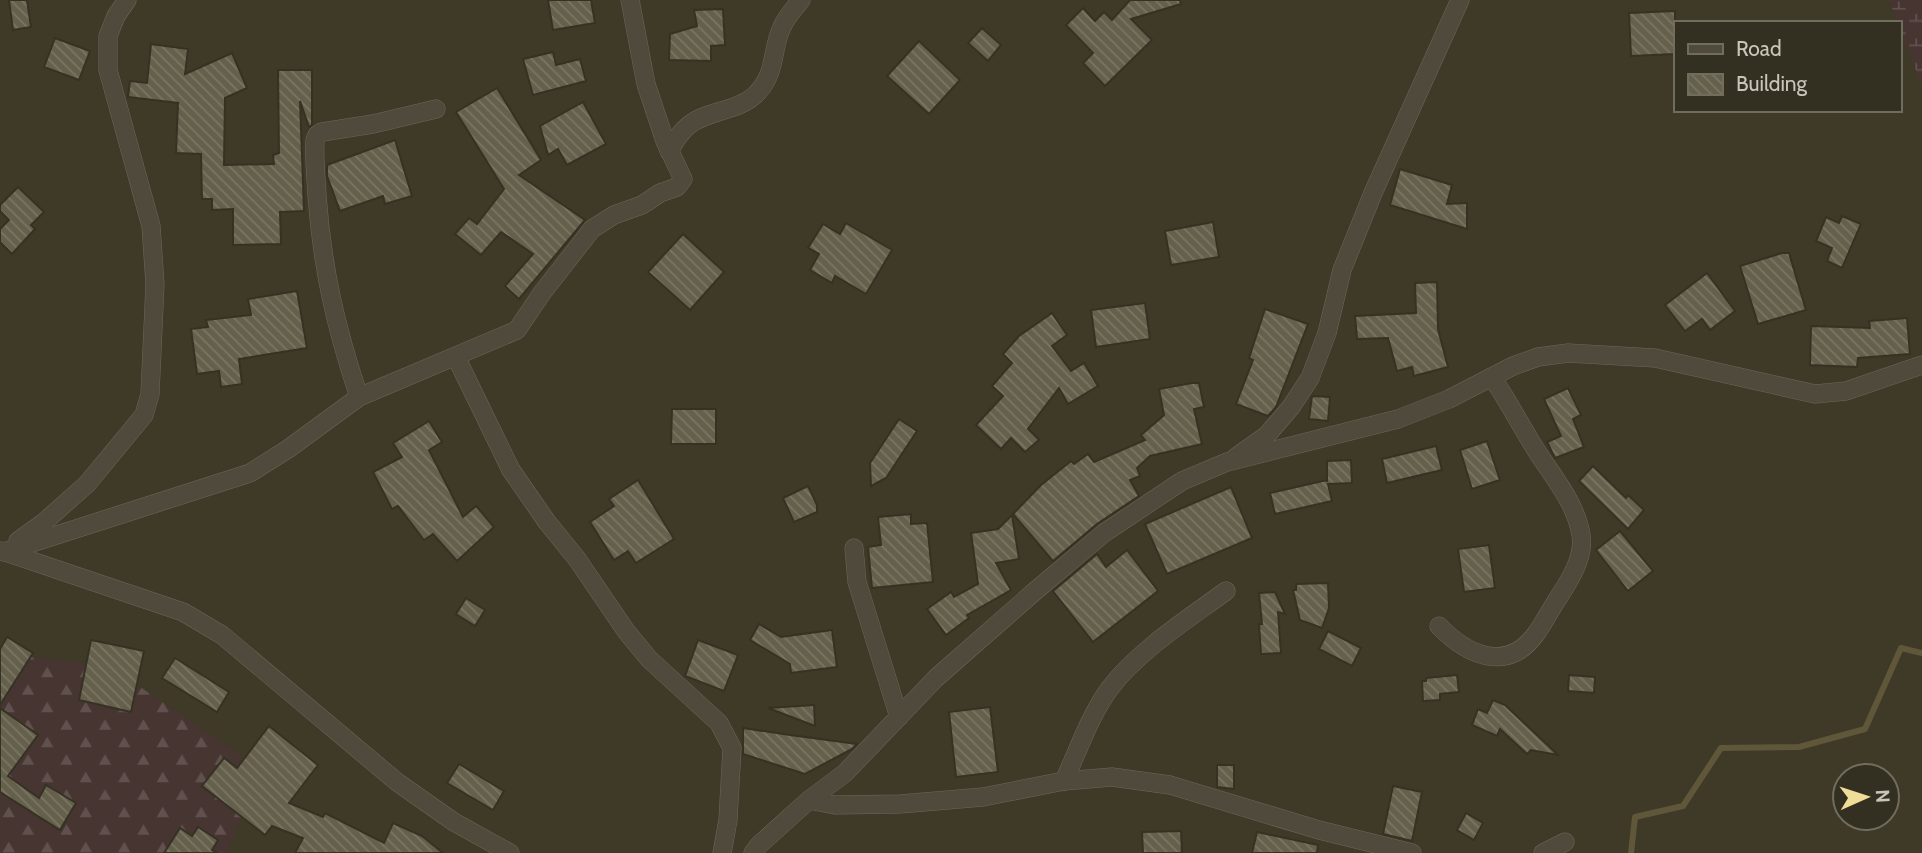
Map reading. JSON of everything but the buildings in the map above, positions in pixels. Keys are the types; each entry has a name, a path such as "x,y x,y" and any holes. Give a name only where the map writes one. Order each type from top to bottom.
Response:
{"street":[{"path":"2,551 43,523 87,484 144,415 150,394 155,253 148,215 108,70 108,36 116,16 127,0"},
{"path":"2,551 250,472 288,449 359,397 517,330 592,229 614,215 642,205 681,183 681,175 669,151 646,84 630,0"},
{"path":"669,151 679,134 691,123 756,95 767,80 774,63 782,26 801,0"},
{"path":"1227,463 1267,435 1291,408 1310,378 1327,333 1348,257 1373,193 1460,0"},
{"path":"359,397 339,340 328,288 319,226 315,140 321,132 373,124 436,109"},
{"path":"753,853 809,800 845,773 936,678 1104,533 1182,481 1227,463 1398,419 1440,403 1513,366 1538,357 1568,353 1655,358 1815,394 1846,391 1922,365"},
{"path":"456,357 511,470 547,522 649,659 719,723 732,748 722,853"},
{"path":"1439,626 1453,640 1483,656 1509,655 1521,649 1534,637 1560,596 1582,553 1578,518 1492,377"},
{"path":"854,548 857,582 899,717"},
{"path":"2,551 183,612 222,635 397,782 454,822 510,853"},
{"path":"1064,781 1110,689 1154,644 1226,592"},
{"path":"809,800 835,805 900,804 983,797 1064,781 1112,777 1170,785 1319,830 1412,853"},
{"path":"1543,853 1565,842"}],"green space":[{"path":"1889,0 1922,0 1922,86 1901,31 1901,21 1897,21"},
{"path":"0,653 109,666 263,770 226,853 0,853"}],"waterway":[{"path":"1631,853 1635,817 1683,806 1721,748 1799,747 1865,729 1901,648 1922,653"}]}
